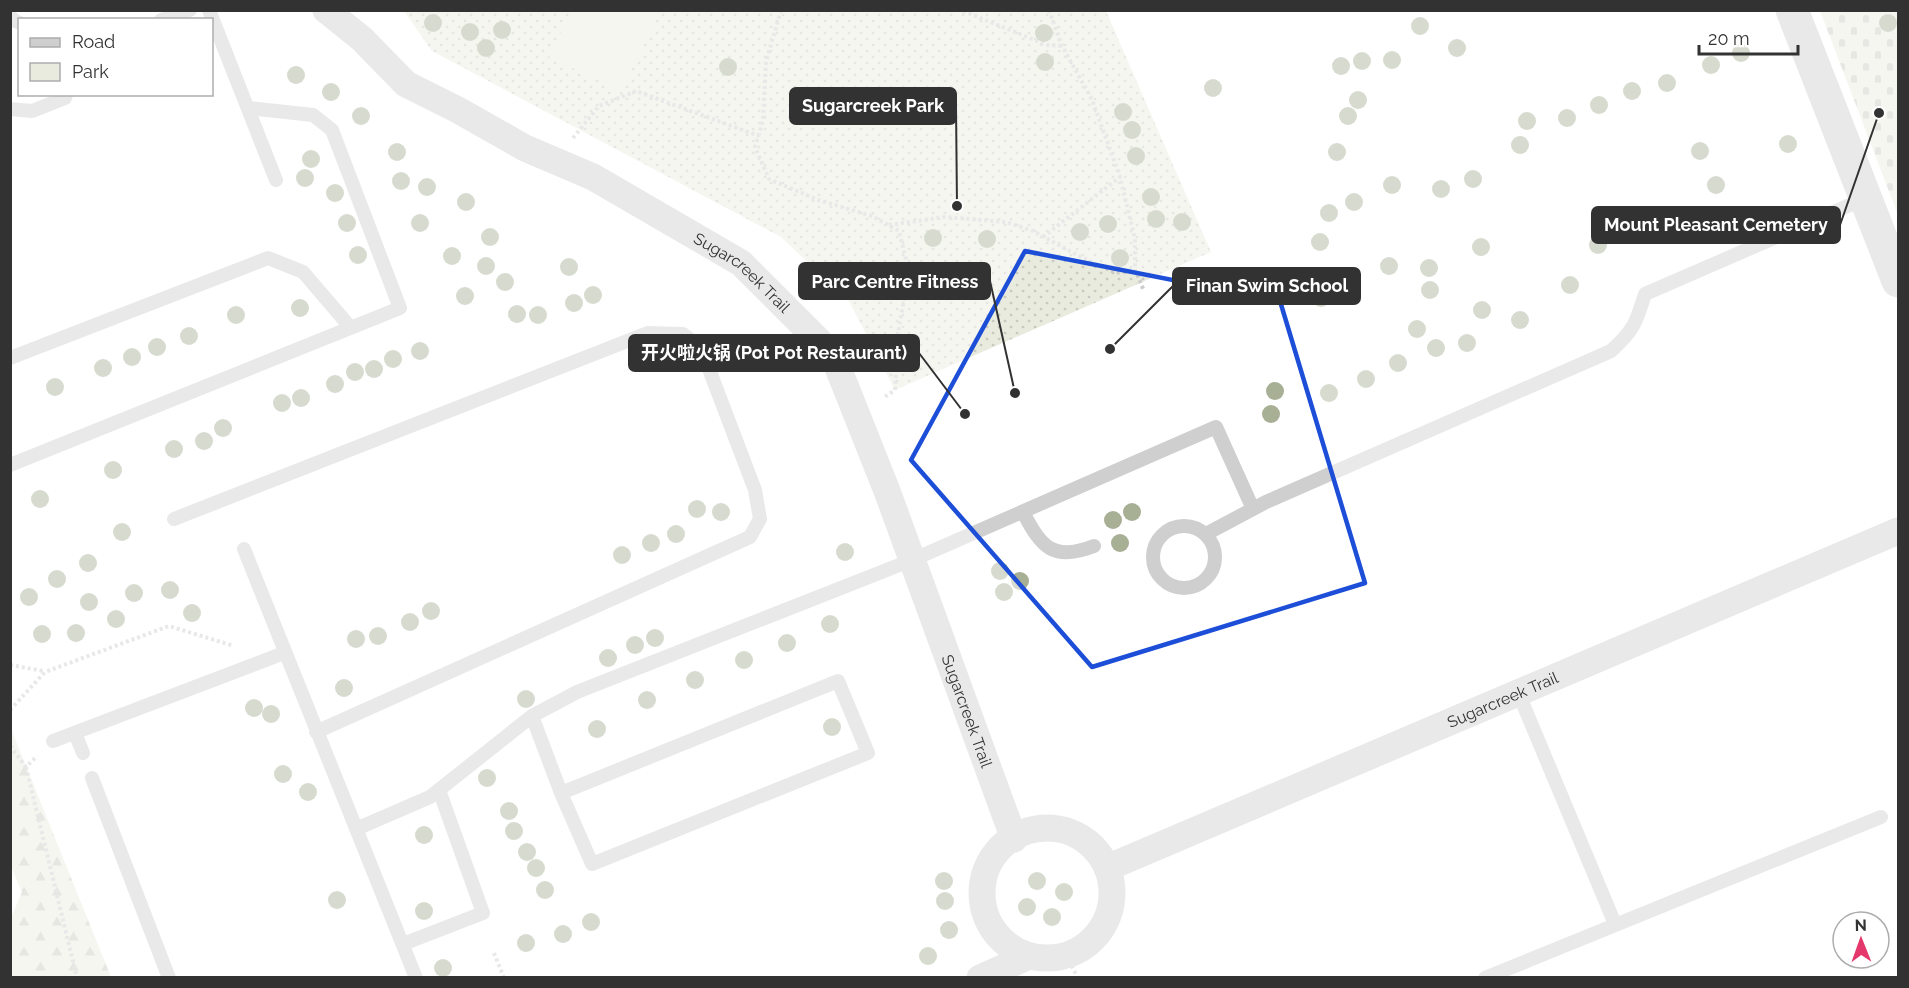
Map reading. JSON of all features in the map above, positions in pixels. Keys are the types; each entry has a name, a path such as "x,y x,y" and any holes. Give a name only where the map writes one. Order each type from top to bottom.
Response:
{"street":[{"name":"Sugarcreek Trail","path":"326,10 362,39 406,84 525,148 593,177 741,263 833,355 887,490 1014,839"},
{"path":"1792,10 1899,281"},
{"name":"Sugarcreek Trail","path":"1107,868 1899,531"},
{"path":"1055,828 1078,836 1097,851 1107,868 1113,892 1109,914 1100,933 1084,948 1072,966 1058,958 1029,956 1004,943 987,920 981,892 988,865 1006,842 1031,830 1055,828"},
{"path":"980,978 1029,956"}],"lane":[{"path":"167,18 190,10"},
{"path":"213,22 276,180"},
{"path":"10,109 32,111 66,96"},
{"path":"10,465 400,308 332,130 313,115 248,108"},
{"path":"1206,534 1253,509 1611,351 1637,322 1645,294 1866,198"},
{"path":"10,358 268,258 303,272 351,328"},
{"path":"174,519 648,333 683,334 701,348 755,490 760,519 750,537 316,732"},
{"path":"356,829 430,797 532,716 577,692 912,560 1216,427 1253,509"},
{"path":"1023,512 1036,537 1053,551 1083,551 1094,546"},
{"path":"1182,525 1195,527 1206,534 1214,544 1216,555 1215,566 1210,576 1202,584 1191,588 1179,588 1167,583 1158,574 1153,562 1154,549 1160,537 1169,529 1182,525"},
{"path":"244,549 278,656 316,732 416,978"},
{"path":"53,741 278,656"},
{"path":"532,716 561,793 592,864 868,753 838,681 561,793"},
{"path":"1518,692 1615,924"},
{"path":"75,733 83,753"},
{"path":"92,778 169,978"},
{"path":"403,944 483,913 439,790"},
{"path":"1485,978 1881,817"}],"path":[{"path":"781,10 766,62 763,120 756,147 769,179 818,200 872,216 899,231 909,272 899,327 896,390 856,415"},
{"path":"1049,10 1062,46 1092,100 1120,177 1136,239 1135,268 1144,291"},
{"path":"963,11 1047,45 1062,46"},
{"path":"555,160 598,106 636,91 759,136"},
{"path":"1043,237 1120,177"},
{"path":"889,225 945,217 1006,222 1043,237 1116,273 1135,268"},
{"path":"10,710 45,672 169,626 278,656"},
{"path":"10,665 45,672"},
{"path":"26,766 78,978"},
{"path":"494,953 504,978"}],"highlighted area":[{"path":"1025,251 1280,301 1365,583 1092,667 911,460"}],"green space":[{"path":"404,11 1106,11 1211,252 895,390 849,301 781,237 432,51"},
{"path":"571,11 661,11 621,91 549,57"},
{"path":"1820,11 1898,11 1898,215"},
{"path":"11,729 111,977 11,977 11,918 22,892 11,867"}],"place":[{"name":"Mount Pleasant Cemetery","path":"1879,113"},
{"name":"Sugarcreek Park","path":"957,206"},
{"name":"Finan Swim School","path":"1110,349"},
{"name":"Parc Centre Fitness","path":"1015,393"},
{"name":"开火啦火锅 (Pot Pot Restaurant)","path":"965,414"}]}
